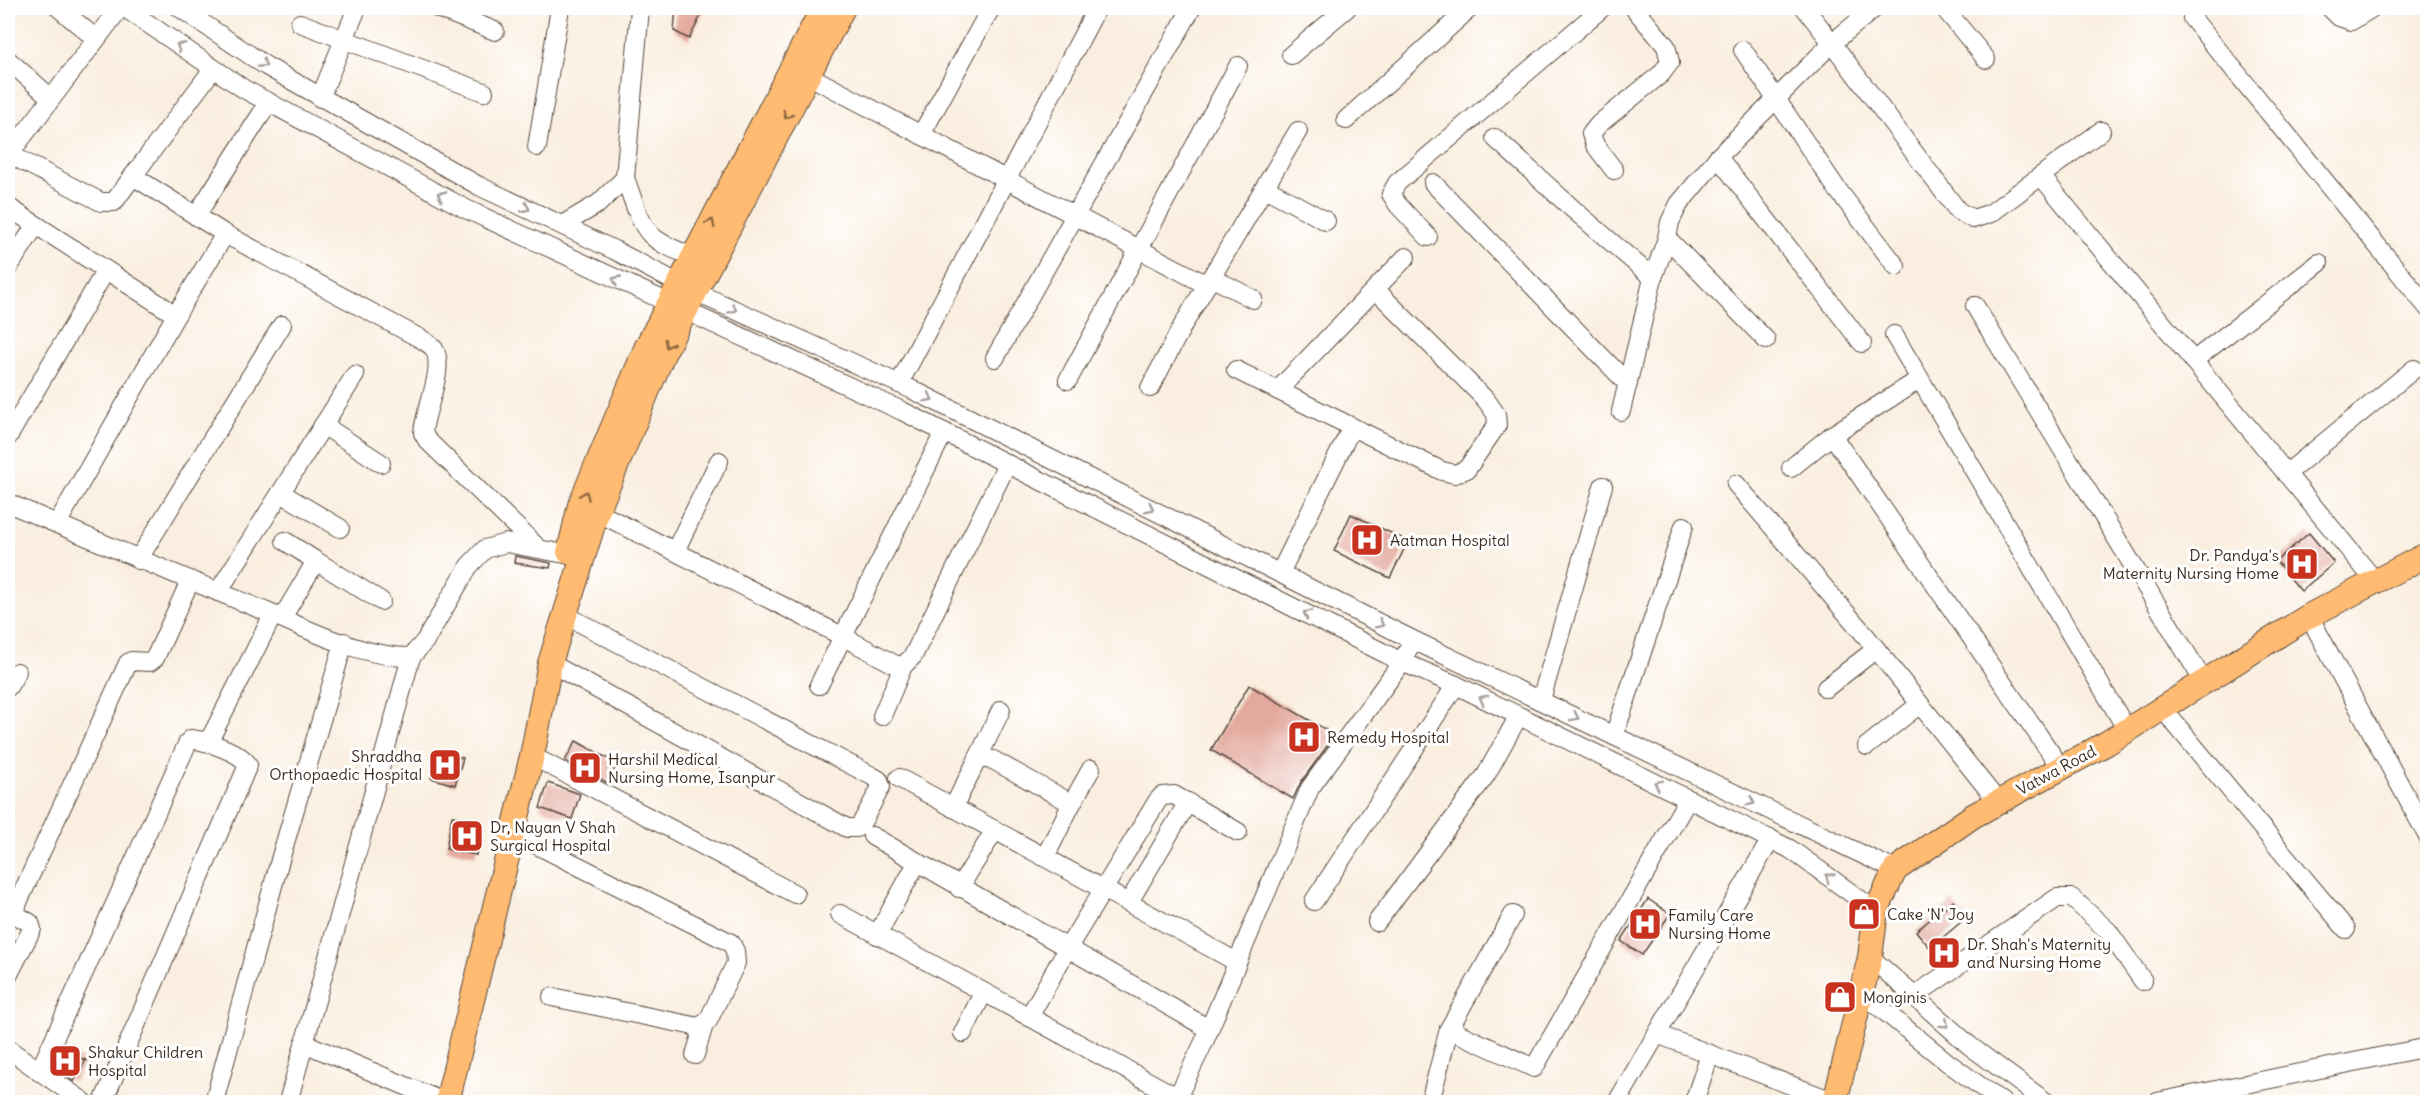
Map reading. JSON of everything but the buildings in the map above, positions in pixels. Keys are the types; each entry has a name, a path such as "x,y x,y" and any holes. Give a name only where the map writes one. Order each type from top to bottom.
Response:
{"main road":[{"path":"441,1102 513,833 532,756 550,663 565,615 575,555 580,505 647,346 682,298 800,71 823,8"},
{"path":"441,1102 541,661 575,555 597,512 663,354 693,257 800,71 843,8"},
{"name":"Vatwa Road","path":"1895,870 1972,816 2127,730 2309,616 2427,554"},
{"path":"1835,1102 1870,957 1876,911 1895,870"}],"street":[{"path":"59,8 96,39"},
{"path":"120,8 8,155 100,202 114,202 213,69"},
{"path":"125,8 213,69 466,209 899,384 1413,640 1895,870"},
{"path":"180,8 266,66 320,98 479,186 562,225 682,298 1006,464 1402,662 1456,685 1771,839 1790,849 1876,911"},
{"path":"320,98 357,8"},
{"path":"437,8 495,31"},
{"path":"537,147 560,8"},
{"path":"640,8 625,178 651,235 693,257"},
{"path":"921,135 991,8"},
{"path":"899,384 1097,8"},
{"path":"1291,56 1347,8"},
{"path":"1346,120 1470,8"},
{"path":"1428,237 1398,205 1391,194 1397,183 1602,8"},
{"path":"1614,170 1595,146 1591,134 1599,124 1661,74 1670,62 1666,46 1634,8"},
{"path":"1805,8 1958,211 1973,219 1991,213 2101,131"},
{"path":"1621,411 1653,278 1670,222 1679,204 1718,157 1832,43 1875,8"},
{"path":"1944,8 1986,59"},
{"path":"2330,8 2339,17 2351,21 2372,8"},
{"path":"995,358 1190,11"},
{"path":"2192,18 2427,308"},
{"path":"300,23 484,92"},
{"path":"1743,50 1837,189 1896,266"},
{"path":"8,60 51,98"},
{"path":"1068,380 1238,66"},
{"path":"800,71 1138,249 1252,299"},
{"path":"196,216 269,102"},
{"path":"1150,388 1209,281 1298,131"},
{"path":"1495,138 1653,278"},
{"path":"1718,157 1862,343"},
{"path":"133,176 225,234 434,348 438,358 438,369 423,433 427,440 538,548"},
{"path":"2041,176 2375,582"},
{"path":"562,225 598,204 625,178"},
{"path":"1434,183 1628,384"},
{"path":"1264,188 1326,221"},
{"path":"8,207 176,315"},
{"path":"8,268 36,225"},
{"path":"57,525 176,315 225,234"},
{"path":"1667,238 1766,340"},
{"path":"1278,390 1406,258"},
{"path":"2193,361 2319,263"},
{"path":"8,437 106,270"},
{"path":"1236,370 1442,471 1455,474 1467,469 1497,425 1496,414 1377,290"},
{"path":"1975,306 2204,682"},
{"path":"138,560 282,325"},
{"path":"1894,335 2127,730"},
{"path":"2286,474 2414,369"},
{"path":"218,592 355,375"},
{"path":"1791,468 1832,435 1920,380"},
{"path":"323,425 381,463"},
{"path":"1280,573 1352,427"},
{"path":"819,685 944,432"},
{"path":"1832,435 2061,768"},
{"path":"675,551 719,461"},
{"path":"882,716 903,666 913,656 1006,464"},
{"path":"1736,484 1876,649 1998,802"},
{"path":"1541,700 1603,486"},
{"path":"281,493 340,528"},
{"path":"8,503 138,560 344,642 390,657 411,657"},
{"path":"597,512 894,664 903,666"},
{"path":"1614,736 1684,526"},
{"path":"285,541 381,601"},
{"path":"288,1102 411,657 425,642 470,566 484,549 506,543 575,555"},
{"path":"206,741 212,735 278,616 316,561"},
{"path":"8,976 32,929 30,923 18,916 16,909 19,900 118,685 131,661 150,663 155,658 190,581"},
{"path":"550,663 847,828 857,828 861,824 881,787 879,780 872,776 565,615"},
{"path":"2309,616 2427,837"},
{"path":"840,914 1180,1101 1310,788 1402,662 1413,640"},
{"path":"214,1102 280,860 344,642"},
{"path":"1826,687 1876,649"},
{"path":"1314,901 1456,685"},
{"path":"1867,746 1920,704"},
{"path":"2162,708 2346,929"},
{"path":"953,808 1001,710"},
{"path":"1377,922 1486,775 1518,717"},
{"path":"39,1072 185,746 191,739 206,741 244,759 248,765 103,1102"},
{"path":"532,756 795,894"},
{"path":"978,758 993,760 1071,805"},
{"path":"1045,857 1091,769"},
{"path":"899,778 1238,962"},
{"path":"1029,1017 1103,888 1162,796 1174,795 1238,832"},
{"path":"1449,1029 1534,1068 1688,799"},
{"path":"1129,902 1188,802"},
{"path":"959,888 995,830"},
{"path":"513,833 731,943 735,951 736,963 704,1025 695,1055"},
{"path":"872,836 917,864 1209,1029"},
{"path":"1617,1102 1771,839"},
{"path":"877,935 917,864"},
{"path":"1914,996 2057,898 2072,898 2108,931 2143,981"},
{"path":"1430,1102 1449,1029 1513,915"},
{"path":"1870,957 1970,1046 2046,1102"},
{"path":"963,1033 983,993"},
{"path":"1862,993 1947,1062 2002,1102"},
{"path":"552,997 694,1026 704,1025"},
{"path":"1657,1034 1835,1102"},
{"path":"304,1043 441,1102"},
{"path":"2157,1102 2427,1047"},
{"path":"8,1049 84,1102"},
{"path":"1694,1102 1710,1054"}],"place":[{"name":"Aatman Hospital","path":"1367,540"},
{"name":"Dr. Pandya's Maternity Nursing Home","path":"2302,564"},
{"name":"Remedy Hospital","path":"1304,737"},
{"name":"Shraddha Orthopaedic Hospital","path":"445,765"},
{"name":"Harshil Medical Nursing Home, Isanpur","path":"585,768"},
{"name":"Dr, Nayan V Shah Surgical Hospital","path":"467,836"},
{"name":"Cake 'N' Joy","path":"1864,914"},
{"name":"Family Care Nursing Home","path":"1645,924"},
{"name":"Dr. Shah's Maternity and Nursing Home","path":"1944,953"},
{"name":"Monginis","path":"1840,997"},
{"name":"Shakur Children Hospital","path":"65,1061"}]}
